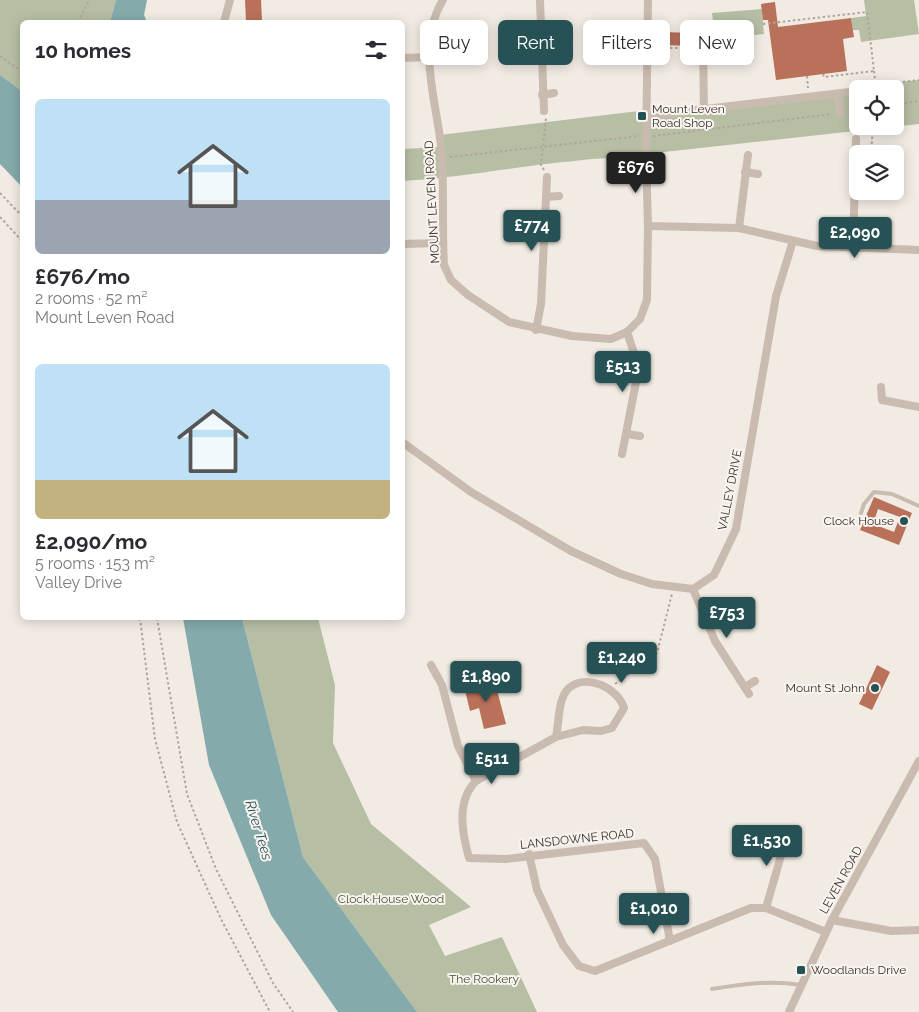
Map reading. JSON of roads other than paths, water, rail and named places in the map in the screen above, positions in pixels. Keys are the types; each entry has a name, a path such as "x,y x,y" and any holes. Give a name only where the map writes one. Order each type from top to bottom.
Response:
{"street":[{"path":"225,20 230,0"},
{"name":"MOUNT LEVEN ROAD","path":"436,20 443,0"},
{"path":"540,0 544,111"},
{"path":"622,454 637,377 634,353 627,332 640,319 646,300 648,226 648,0"},
{"path":"405,58 420,57"},
{"name":"MOUNT LEVEN ROAD","path":"429,65 442,147 444,265 451,280 468,295 509,322 536,330 572,336 611,339 627,332"},
{"path":"703,65 704,111"},
{"path":"647,116 704,111 849,92"},
{"path":"542,95 554,93"},
{"path":"837,94 841,113"},
{"path":"856,139 856,145"},
{"path":"739,228 748,155"},
{"path":"745,172 758,174"},
{"path":"536,330 540,304 547,178"},
{"path":"546,197 559,196"},
{"path":"853,248 855,200"},
{"path":"648,226 739,228 816,246 919,250"},
{"name":"VALLEY DRIVE","path":"693,589 714,575 736,529 776,296 793,241"},
{"path":"405,244 443,243"},
{"path":"881,387 882,400 919,407"},
{"path":"627,434 640,436"},
{"path":"405,444 471,492 571,551 621,574 674,588 693,589 715,641 747,690 755,681"},
{"path":"425,674 432,667 442,685 458,746 476,781 556,737 583,730 612,728 624,708 622,700 610,688 584,682 569,688 562,701 556,737"},
{"name":"LEVEN ROAD","path":"789,1012 832,920 919,761"},
{"name":"LANSDOWNE ROAD","path":"476,781 467,790 462,806 463,838 469,858 506,859 529,854 644,843 655,859 670,941"},
{"path":"766,908 789,831"},
{"path":"529,854 537,890 564,945 579,966 595,971 751,908 766,908 826,932"},
{"path":"832,920 891,931 919,930"}],"lane":[{"path":"861,513 864,504 874,492 892,494 919,506"},
{"path":"712,989 754,982 779,981 800,985"}],"water":[{"path":"116,0 147,0 144,15 146,20 111,20"},
{"path":"0,75 20,90 20,185 0,164"},
{"name":"River Tees","path":"183,620 243,620 303,857 417,1012 338,1012 271,915 209,765"}],"place":[{"name":"Mount Leven Road Shop","path":"642,116"},
{"name":"Clock House","path":"904,521"},
{"name":"Mount St John","path":"875,688"},
{"name":"Woodlands Drive","path":"801,970"}],"park label":[{"name":"Clock House Wood","path":"391,899"},
{"name":"The Rookery","path":"484,979"}]}
